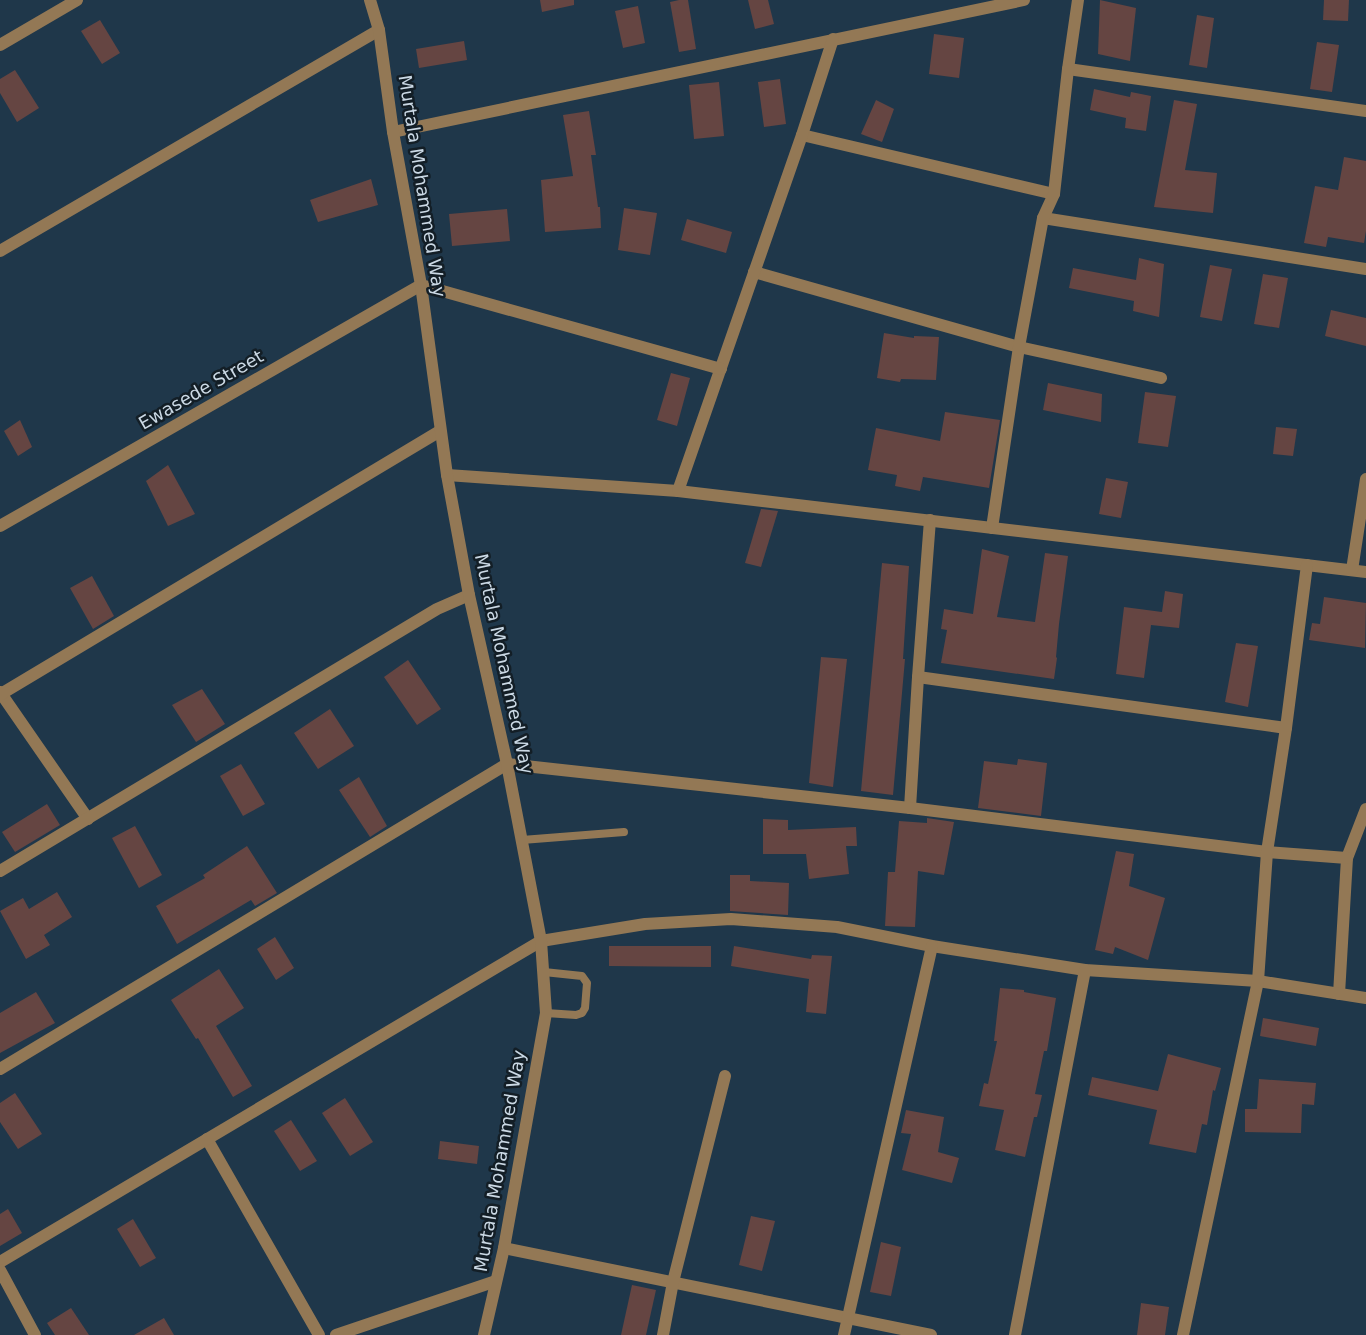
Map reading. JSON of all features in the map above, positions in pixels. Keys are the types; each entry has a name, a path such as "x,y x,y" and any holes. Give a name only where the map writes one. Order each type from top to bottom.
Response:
{"street":[{"path":"0,45 63,3 77,0"},
{"name":"Murtala Mohammed Way","path":"370,0 379,30 393,132 420,285 447,475 469,595 522,840 541,941 544,972 546,1013 504,1248 484,1335"},
{"path":"393,132 1024,0"},
{"path":"992,528 1019,347 1043,218 1054,194 1078,0"},
{"path":"0,251 379,30"},
{"path":"678,491 802,135 833,39"},
{"path":"1068,69 1366,111"},
{"path":"802,135 1054,194"},
{"path":"1043,218 1366,269"},
{"path":"754,272 1019,347 1161,378"},
{"path":"420,285 721,369"},
{"name":"Ewasede Street","path":"0,526 420,285"},
{"path":"88,819 1,693 440,431"},
{"path":"447,475 678,491 1366,572"},
{"path":"1352,570 1366,479"},
{"path":"910,808 930,520"},
{"path":"1183,1335 1258,981 1267,852 1307,565"},
{"path":"0,871 437,609 469,595"},
{"path":"918,677 1286,728"},
{"path":"0,1069 507,764 910,808 1267,852 1347,858"},
{"path":"1339,994 1347,858 1366,808"},
{"path":"0,1262 541,941 645,924 731,920 837,927 932,946 1085,970 1258,981 1366,998"},
{"path":"844,1335 932,946"},
{"path":"1015,1335 1085,970"},
{"path":"663,1335 673,1282 725,1076"},
{"path":"207,1139 319,1335"},
{"path":"504,1248 932,1335"},
{"path":"0,1270 35,1335"},
{"path":"336,1335 496,1281"}],"lane":[{"path":"522,840 624,832"},
{"path":"544,972 582,976 587,983 585,1008 582,1013 576,1015 546,1013"}],"building":[{"path":"540,0 574,0 574,5 542,12"},
{"path":"688,0 696,49 679,52 670,2"},
{"path":"748,0 768,0 774,24 755,29"},
{"path":"1100,0 1136,8 1130,61 1098,54"},
{"path":"1324,0 1349,0 1348,21 1323,20"},
{"path":"638,6 645,43 623,48 615,11"},
{"path":"1197,15 1214,18 1207,68 1189,65"},
{"path":"100,20 120,53 102,64 81,31"},
{"path":"934,34 964,38 959,78 929,74"},
{"path":"464,41 467,60 419,68 416,49"},
{"path":"1317,42 1339,45 1332,92 1310,89"},
{"path":"15,70 39,108 17,122 0,93 0,79"},
{"path":"780,79 786,124 764,127 758,82"},
{"path":"719,82 724,136 694,139 689,85"},
{"path":"1094,89 1130,97 1131,92 1151,96 1146,131 1125,128 1126,118 1090,110"},
{"path":"876,100 894,109 882,142 861,134"},
{"path":"1174,100 1197,104 1185,170 1217,173 1213,213 1154,207"},
{"path":"589,111 596,155 591,155 598,207 600,207 601,228 545,232 541,180 573,176 563,115"},
{"path":"1344,157 1366,161 1364,243 1328,237 1326,247 1304,243 1315,186 1338,190"},
{"path":"371,179 378,205 318,222 310,200"},
{"path":"624,208 657,213 650,255 618,250"},
{"path":"507,209 510,241 452,246 449,214"},
{"path":"687,219 732,232 726,253 681,240"},
{"path":"1139,258 1164,264 1159,317 1133,311 1134,301 1069,288 1073,268 1136,280"},
{"path":"1210,265 1232,269 1222,321 1200,317"},
{"path":"1263,274 1288,278 1279,328 1254,324"},
{"path":"1331,310 1366,318 1366,346 1325,336"},
{"path":"884,333 914,338 914,336 939,337 936,380 901,379 900,382 877,378"},
{"path":"671,373 690,378 677,426 657,420"},
{"path":"1048,383 1102,394 1101,422 1043,410"},
{"path":"1145,392 1176,396 1168,447 1138,443"},
{"path":"945,412 1000,420 989,488 923,477 920,491 895,486 897,475 868,470 876,428 940,441"},
{"path":"20,420 32,447 18,456 4,431"},
{"path":"1276,427 1297,429 1293,456 1273,454"},
{"path":"168,465 195,514 168,526 146,481"},
{"path":"1106,478 1128,482 1121,518 1099,514"},
{"path":"761,509 778,511 761,567 745,563"},
{"path":"982,549 1009,556 997,617 1035,622 1045,553 1068,556 1054,679 941,663 947,630 941,629 944,609 973,614"},
{"path":"882,563 909,566 903,659 905,659 893,795 861,791"},
{"path":"92,576 114,616 93,629 70,588"},
{"path":"1165,591 1183,594 1179,628 1151,625 1144,678 1116,674 1124,607 1162,612"},
{"path":"1324,597 1366,603 1365,648 1309,640 1312,623 1320,624"},
{"path":"1236,643 1258,646 1248,707 1225,702"},
{"path":"821,657 847,659 833,787 809,783"},
{"path":"408,660 441,709 417,725 384,677"},
{"path":"202,689 225,724 196,742 172,705"},
{"path":"330,709 354,746 318,769 294,733"},
{"path":"1018,759 1047,763 1041,816 978,808 984,761 1017,765"},
{"path":"241,764 265,804 243,816 220,776"},
{"path":"359,777 387,826 370,837 339,790"},
{"path":"47,804 60,825 15,852 2,832"},
{"path":"927,818 954,822 944,875 918,871 915,927 885,926 888,872 895,872 899,821 927,823"},
{"path":"763,819 788,820 788,830 856,827 857,846 846,846 849,874 809,879 806,854 763,854"},
{"path":"135,826 162,875 139,888 112,838"},
{"path":"247,846 277,893 255,906 251,900 177,944 156,906 205,878 203,875"},
{"path":"1116,851 1134,854 1129,886 1165,898 1148,960 1115,947 1113,954 1095,950"},
{"path":"730,875 750,875 750,881 789,883 788,915 730,911"},
{"path":"57,892 72,917 44,935 50,945 26,959 0,911 23,898 29,909"},
{"path":"275,937 294,968 276,980 257,949"},
{"path":"609,946 711,946 711,967 609,966"},
{"path":"734,946 811,959 812,955 832,956 826,1014 806,1012 809,979 731,966"},
{"path":"219,969 244,1008 216,1026 252,1086 233,1097 198,1038 196,1039 171,1000"},
{"path":"1000,988 1024,990 1024,992 1056,998 1047,1051 1044,1051 1035,1094 1042,1095 1037,1117 1034,1117 1025,1157 995,1150 1004,1110 979,1106 984,1083 988,1084 997,1041 994,1041"},
{"path":"36,992 55,1023 0,1053 0,1013"},
{"path":"1263,1018 1319,1028 1316,1046 1260,1036"},
{"path":"1168,1054 1221,1068 1215,1091 1213,1090 1207,1125 1202,1124 1196,1153 1149,1144 1157,1110 1088,1095 1092,1077 1158,1091"},
{"path":"1259,1079 1316,1083 1314,1105 1302,1104 1301,1133 1245,1132 1245,1109 1257,1109"},
{"path":"15,1093 42,1134 18,1149 0,1122 0,1103"},
{"path":"345,1098 373,1142 350,1156 322,1113"},
{"path":"906,1110 944,1117 938,1152 959,1158 952,1183 902,1170 911,1134 901,1133"},
{"path":"291,1120 317,1161 300,1171 274,1131"},
{"path":"440,1141 479,1146 477,1164 438,1159"},
{"path":"8,1209 22,1233 0,1246 0,1214"},
{"path":"751,1216 775,1221 762,1271 739,1265"},
{"path":"133,1219 156,1258 140,1267 117,1229"},
{"path":"881,1242 901,1247 891,1296 870,1292"},
{"path":"632,1285 656,1290 646,1335 621,1335"},
{"path":"1141,1303 1169,1307 1165,1335 1137,1335"},
{"path":"71,1308 89,1335 55,1335 47,1323"},
{"path":"164,1318 174,1335 134,1335"}]}
